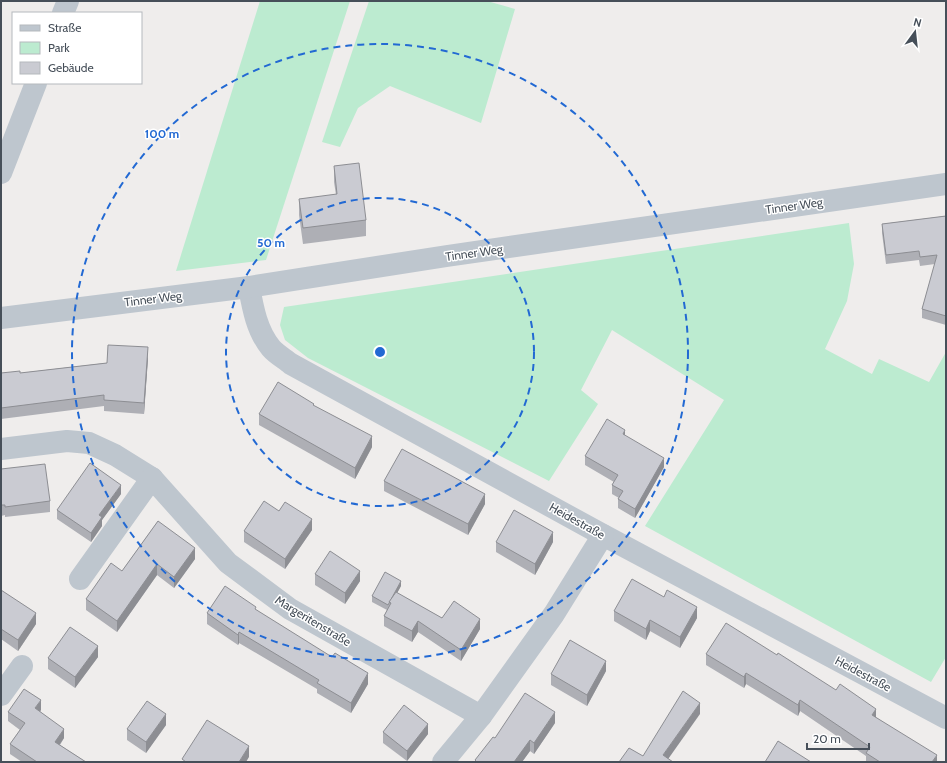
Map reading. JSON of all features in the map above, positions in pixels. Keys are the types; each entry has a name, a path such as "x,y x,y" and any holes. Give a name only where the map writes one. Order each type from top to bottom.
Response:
{"street":[{"path":"63,12 68,1"},
{"path":"1,173 36,84"},
{"name":"Tinner Weg","path":"1,318 249,287 447,256 946,184"},
{"name":"Heidestraße","path":"249,287 252,305 260,331 272,349 291,364 603,535 946,718"},
{"name":"Margeritenstraße","path":"1,449 67,441 89,443 115,455 152,478 228,562 290,610 481,716"},
{"path":"80,579 152,478"},
{"path":"443,762 481,716 554,614 603,535"},
{"path":"1,695 22,666"}],"green space":[{"path":"260,1 350,1 266,260 176,271"},
{"path":"369,1 487,1 515,9 481,123 390,86 358,108 340,147 322,142"},
{"path":"849,223 854,264 847,301 825,349 872,374 879,359 929,382 946,352 946,657 931,682 645,526 724,400 612,330 581,390 598,404 549,481 308,358 285,340 280,325 284,307"}],"building":[{"path":"359,163 366,220 303,228 299,199 337,194 334,166"},
{"path":"946,216 946,316 922,309 937,255 920,257 919,251 886,255 882,224"},
{"path":"108,345 148,347 144,403 104,400 104,395 1,408 1,373 20,371 20,373 107,363"},
{"path":"278,382 314,404 313,405 372,436 355,468 259,414"},
{"path":"607,419 625,430 623,434 664,458 635,509 618,499 623,491 612,485 618,475 585,456"},
{"path":"402,449 485,494 468,524 384,481"},
{"path":"90,463 121,485 99,515 102,517 91,533 57,510"},
{"path":"45,464 50,501 5,507 5,505 1,505 1,469"},
{"path":"264,501 279,511 285,502 312,519 285,559 244,531"},
{"path":"514,510 553,532 535,564 496,542"},
{"path":"158,521 195,548 174,577 157,564 117,621 86,599 111,563 122,571"},
{"path":"330,551 360,571 345,593 315,574"},
{"path":"385,572 401,581 388,605 372,596"},
{"path":"632,579 664,597 667,590 697,607 680,637 650,620 646,629 614,611"},
{"path":"225,586 256,607 255,609 332,657 335,653 368,673 351,703 317,683 319,680 239,632 238,635 207,613"},
{"path":"1,590 36,613 18,640 1,629"},
{"path":"396,592 442,618 454,601 480,619 461,650 418,621 412,631 384,616 391,603 389,602"},
{"path":"726,623 777,655 778,653 836,690 840,684 876,709 872,715 937,755 932,762 880,762 866,753 870,747 800,700 798,705 746,673 744,677 706,654"},
{"path":"70,627 98,646 75,677 48,658"},
{"path":"570,640 606,661 587,695 551,674"},
{"path":"24,689 41,700 35,708 64,729 55,742 86,762 37,762 10,744 25,723 8,712"},
{"path":"683,691 700,703 663,755 673,762 619,762 629,748 643,756"},
{"path":"525,693 555,712 534,743 530,740 514,762 477,762 475,760 493,737 495,738"},
{"path":"147,701 166,714 146,742 127,729"},
{"path":"404,705 428,724 407,751 383,732"},
{"path":"207,720 249,746 239,762 186,762 182,759"},
{"path":"778,741 811,762 765,762"}]}
